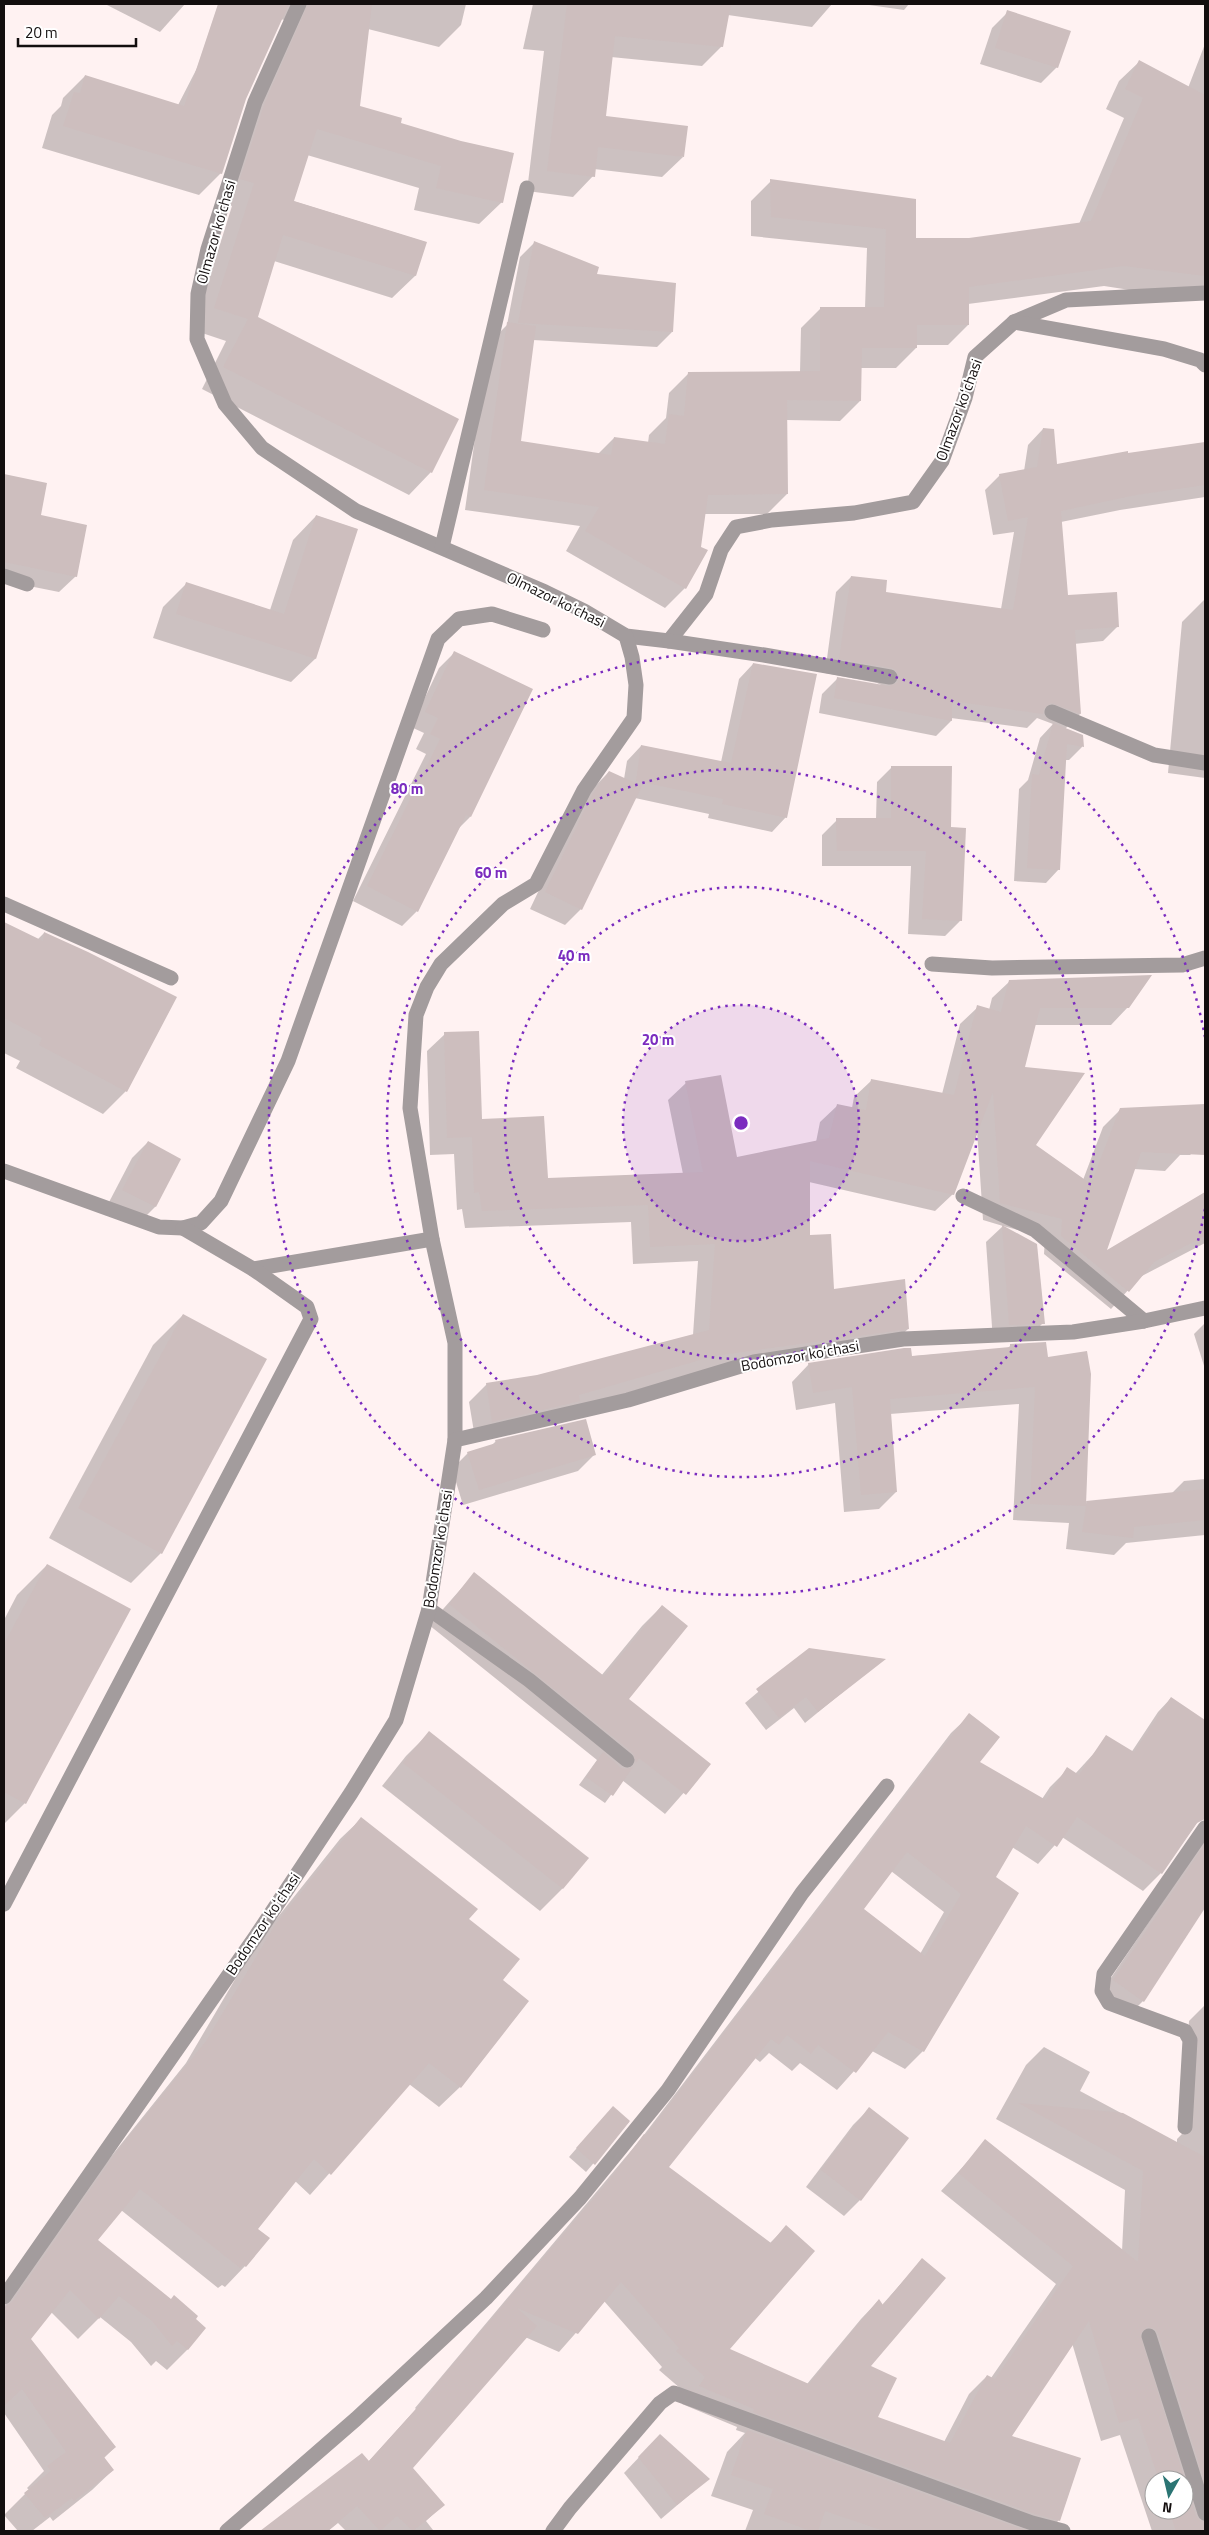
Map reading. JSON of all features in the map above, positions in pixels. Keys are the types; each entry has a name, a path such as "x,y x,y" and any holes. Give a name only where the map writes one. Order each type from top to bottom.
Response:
{"street":[{"name":"Olmazor koʻchasi","path":"299,4 254,102 208,249 198,294 197,339 225,404 262,448 356,511 442,547 584,611 626,636 669,641 706,594 721,550 736,526 772,520 854,513 913,502 942,462 965,398 975,357 1014,322 1066,300 1205,293"},
{"path":"442,547 527,188"},
{"path":"1014,322 1164,349 1200,360 1205,365"},
{"path":"4,576 27,584"},
{"path":"4,1171 139,1222 160,1227 183,1228 201,1223 221,1202 288,1062 438,639 459,619 492,614 543,630"},
{"path":"455,1440 455,1344 432,1239 410,1108 416,1015 427,987 441,964 503,904 536,884 584,790 634,718 636,685 632,657 626,636"},
{"path":"669,641 890,677"},
{"path":"1052,712 1154,754 1205,763"},
{"path":"4,904 171,978"},
{"path":"932,964 992,968 1172,965 1205,958"},
{"path":"963,1196 1035,1230 1144,1321"},
{"path":"4,1904 311,1319 307,1307 253,1269 183,1228"},
{"path":"253,1269 432,1239"},
{"name":"Bodomzor koʻchasi","path":"4,2297 256,1936 351,1793 396,1720 429,1609 455,1440 628,1400 754,1362 903,1339 1073,1332 1144,1321 1205,1308"},
{"path":"429,1609 529,1680 627,1760"},
{"path":"227,2531 356,2419 486,2298 580,2198 668,2090 802,1894 887,1786"},
{"path":"1185,2127 1190,2040 1185,2031 1109,2003 1102,1991 1104,1974 1205,1828"},
{"path":"1149,2336 1205,2513"},
{"path":"553,2531 570,2508 660,2403 674,2393 688,2396 1032,2523 1062,2531"}],"building":[{"path":"218,4 289,4 246,99 222,174 63,126 74,92 80,93 85,75 184,106"},
{"path":"308,4 372,4 360,106 402,118 401,123 461,141 514,153 503,203 436,188 441,166 317,129 294,201 427,242 416,276 283,235 258,317 459,419 432,473 223,367 248,319 214,308 254,183 240,179 264,105"},
{"path":"567,4 731,4 723,47 615,36 606,116 688,126 684,157 598,147 595,177 547,171"},
{"path":"1007,10 1071,31 1058,68 995,48"},
{"path":"1139,60 1205,95 1205,276 1124,266 969,287 969,325 917,325 917,348 862,348 861,401 787,400 788,494 708,495 701,547 708,550 686,589 585,531 599,507 484,490 507,322 536,326 521,441 611,455 614,437 665,444 669,414 684,416 688,372 820,371 820,307 884,307 886,229 771,217 770,179 916,199 916,238 969,238 1091,221 1143,98 1125,89"},
{"path":"534,241 599,267 597,274 676,283 673,332 518,323"},
{"path":"1043,428 1054,429 1057,464 1128,451 1128,453 1205,442 1205,485 1136,495 1061,511 1068,595 1117,592 1119,627 1075,630 1081,714 1051,703 1044,708 1043,714 952,701 952,721 834,698 837,677 889,686 897,683 899,678 896,670 892,668 839,659 851,576 887,580 886,592 1013,610 1028,517 1008,521 999,474 1037,467"},
{"path":"4,474 47,483 41,515 87,525 77,577 4,562"},
{"path":"316,515 358,529 316,659 176,614 186,582 284,614"},
{"path":"454,651 533,689 471,817 466,815 418,912 367,886 440,739 430,734 438,718 425,712"},
{"path":"753,663 817,674 787,818 722,804 723,799 636,781 641,745 731,763"},
{"path":"1053,723 1083,735 1084,747 1067,744 1060,870 1027,868 1032,774 1039,775"},
{"path":"891,766 952,766 951,827 966,828 962,921 922,919 926,851 837,851 836,818 891,818"},
{"path":"609,771 642,786 582,910 545,892 592,795"},
{"path":"4,922 43,941 44,932 177,997 127,1092 39,1045 42,1038 4,1018"},
{"path":"1152,975 1129,1008 1040,1008 1025,1067 1085,1073 1036,1145 1091,1184 1120,1108 1205,1104 1205,1155 1141,1152 1107,1250 1205,1192 1205,1236 1154,1262 1129,1292 1061,1236 1062,1219 1000,1203 993,1092 954,1195 810,1161 810,1235 831,1234 834,1289 905,1279 909,1329 714,1356 579,1395 580,1401 492,1422 486,1383 537,1375 709,1330 715,1244 650,1247 648,1205 482,1211 479,1192 474,1193 472,1137 447,1138 444,1032 479,1031 482,1119 544,1116 548,1178 703,1172 685,1081 721,1075 737,1157 829,1138 837,1104 866,1110 871,1079 954,1095 977,1005 1001,1012 1009,980"},
{"path":"148,1141 181,1159 156,1207 122,1190"},
{"path":"1002,1225 1037,1244 1045,1324 1009,1325"},
{"path":"183,1314 267,1359 162,1554 78,1508"},
{"path":"1046,1342 1048,1357 1087,1351 1091,1374 1086,1501 1205,1489 1205,1520 1134,1527 1133,1538 1082,1532 1086,1506 1030,1504 1035,1387 890,1399 897,1492 861,1495 852,1387 813,1393 808,1363 904,1348 911,1348 912,1356 1010,1347 1010,1344"},
{"path":"586,1419 596,1455 479,1490 467,1452 496,1443 495,1440"},
{"path":"47,1564 131,1609 26,1804 4,1792 4,1644"},
{"path":"474,1572 604,1676 662,1605 688,1626 629,1699 711,1764 686,1795 639,1758 636,1763 633,1753 449,1604"},
{"path":"809,1648 886,1659 818,1712 806,1697 779,1718 756,1689"},
{"path":"1171,1697 1205,1720 1205,1819 1197,1823 1162,1874 1077,1817 1057,1847 1026,1826 996,1877 1019,1893 924,2052 888,2032 856,2073 818,2045 811,2054 787,2035 779,2045 771,2039 669,2167 771,2243 786,2225 815,2251 730,2349 809,2384 879,2299 883,2305 922,2258 946,2278 871,2366 897,2378 878,2417 950,2443 987,2375 995,2379 1073,2266 958,2173 985,2139 1138,2262 1143,2171 1018,2103 1123,2113 1205,2157 1205,2483 1158,2333 1155,2329 1147,2327 1140,2334 1182,2470 1156,2470 1138,2418 1119,2423 1089,2321 1012,2436 1081,2458 1060,2521 1035,2514 753,2412 754,2409 699,2386 705,2377 676,2351 679,2348 621,2282 578,2334 517,2308 537,2326 413,2468 445,2505 413,2531 397,2516 380,2531 357,2506 328,2531 260,2531 362,2453 369,2461 433,2390 610,2179 644,2134 646,2135 969,1713 1000,1737 980,1762 1046,1800 1067,1767 1079,1775 1106,1735 1134,1752","holes":["907,1852 961,1894 925,1956 864,1909"]},
{"path":"429,1731 589,1858 563,1889 403,1763"},
{"path":"603,1752 621,1768 633,1767 613,1796 586,1777"},
{"path":"361,1817 478,1909 469,1919 520,1959 503,1980 529,2001 461,2088 429,2063 331,2175 314,2159 258,2229 270,2238 246,2267 243,2265 240,2268 140,2189 98,2240 171,2299 174,2295 198,2316 196,2319 206,2328 188,2350 177,2341 172,2346 152,2321 119,2296 99,2319 70,2290 31,2339 116,2447 104,2457 114,2470 74,2501 72,2498 45,2518 24,2493 51,2471 47,2466 66,2452 22,2389 4,2406 4,2308 12,2302 117,2151 206,2041 275,1925"},
{"path":"1205,1844 1205,1908 1144,2002 1113,1980"},
{"path":"613,2106 630,2121 595,2165 576,2148"},
{"path":"869,2107 909,2138 861,2201 821,2170"},
{"path":"747,2430 1027,2531 884,2531 825,2511 818,2531 811,2531 764,2514 773,2489 731,2475"},
{"path":"660,2434 710,2479 677,2505 638,2457"},
{"path":"1194,2510 1199,2520 1205,2522 1205,2531 1176,2531 1172,2520 1194,2520"}]}
